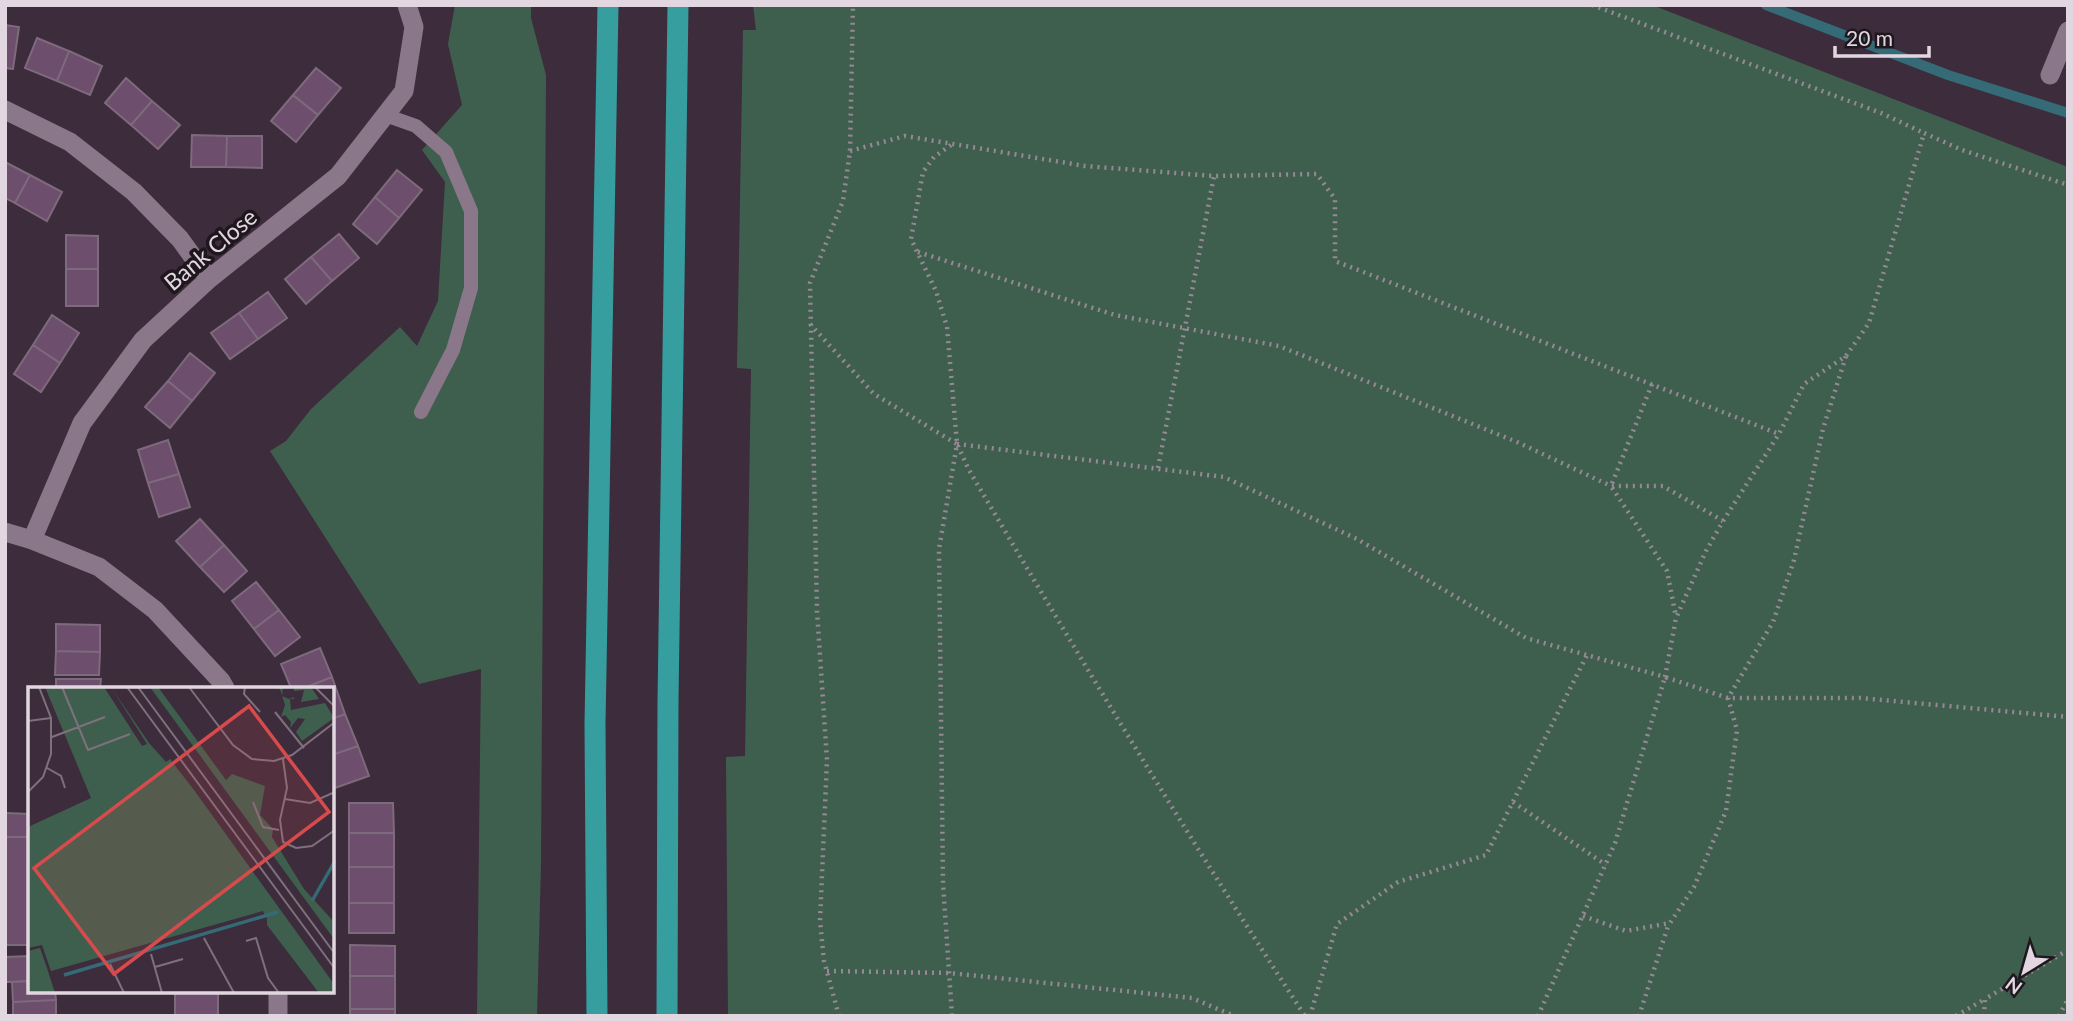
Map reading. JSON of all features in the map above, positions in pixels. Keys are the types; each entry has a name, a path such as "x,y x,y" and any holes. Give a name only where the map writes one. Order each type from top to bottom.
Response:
{"highway":[{"path":"597,1016 595,723 608,5"},
{"path":"667,1016 668,702 678,5"}],"street":[{"name":"Bank Close","path":"32,540 82,423 143,340 209,279 338,176 404,91 414,27 407,5"},
{"path":"2050,75 2068,31"},
{"path":"5,110 70,142 134,192 180,239 209,279"},
{"path":"5,532 99,567 155,610 224,687"},
{"path":"278,993 278,1016"}],"lane":[{"path":"385,114 416,126 446,152 471,211 471,288 453,350 421,412"}],"path":[{"path":"839,1016 827,971 820,921 827,760 817,611 810,283 843,201 850,151 853,5"},
{"path":"1592,5 1881,113 1962,150 2068,186"},
{"path":"1639,1016 1670,923 1694,887 1726,811 1737,730 1728,698 1773,622 1790,572 1822,429 1846,356 1869,323 1924,133"},
{"path":"850,151 905,136 1085,166 1214,176 1317,174 1335,199 1335,261 1779,434"},
{"path":"951,1016 943,883 939,549 957,444 947,327 936,290 911,239 923,172 934,157 952,144"},
{"path":"1158,468 1214,176"},
{"path":"917,252 1115,315 1279,346 1517,442 1611,486 1663,486 1723,521"},
{"path":"810,324 874,394 957,444 1224,477 1357,539 1526,638 1665,677 1728,698 1860,698 2068,717"},
{"path":"1538,1016 1615,843 1665,677 1676,618 1706,551 1779,434 1804,384 1846,356"},
{"path":"1611,486 1652,384"},
{"path":"957,444 969,470 1056,619 1237,913 1305,1016"},
{"path":"1611,486 1667,571 1676,618"},
{"path":"1310,1016 1337,925 1398,882 1486,855 1587,655"},
{"path":"1513,802 1606,864"},
{"path":"1583,916 1626,931 1670,923"},
{"path":"1956,1016 2068,950"},
{"path":"827,971 949,973 1192,998 1234,1016"},
{"path":"1984,1016 1985,999"},
{"path":"2059,1016 2068,999"}],"green space":[{"path":"455,5 531,5 531,18 546,75 541,864 537,1016 477,1016 481,669 419,684 270,451 286,441 311,409 400,327 417,346 438,301 445,182 422,150 462,105 448,44"},
{"path":"753,5 1652,5 2068,167 2068,1016 728,1016 726,757 745,756 751,369 737,368 743,30 756,30"}],"building":[{"path":"5,25 19,27 13,69 5,68"},
{"path":"37,38 69,51 57,81 25,68"},
{"path":"69,51 102,66 90,95 57,81"},
{"path":"316,68 341,88 318,115 293,95"},
{"path":"126,78 152,101 131,125 105,103"},
{"path":"293,95 318,115 296,142 271,121"},
{"path":"152,101 180,125 158,149 131,125"},
{"path":"192,135 227,136 226,167 191,167"},
{"path":"227,136 262,136 262,168 226,167"},
{"path":"5,162 30,175 15,203 5,198"},
{"path":"397,170 422,190 399,218 375,197"},
{"path":"30,175 62,192 47,221 15,203"},
{"path":"375,197 399,218 377,244 353,224"},
{"path":"339,234 359,258 332,281 311,257"},
{"path":"66,235 98,236 98,269 66,269"},
{"path":"311,257 332,281 306,304 285,279"},
{"path":"66,269 98,269 98,306 66,306"},
{"path":"268,292 287,318 258,339 239,313"},
{"path":"239,313 258,339 230,359 211,333"},
{"path":"52,315 79,333 60,363 33,345"},
{"path":"33,345 60,363 41,392 14,374"},
{"path":"190,353 215,373 192,401 168,381"},
{"path":"168,381 192,401 170,428 145,407"},
{"path":"168,440 179,474 148,483 138,450"},
{"path":"179,474 190,507 159,517 148,483"},
{"path":"200,519 224,545 200,567 176,541"},
{"path":"224,545 247,571 224,592 200,567"},
{"path":"256,582 279,610 254,629 232,601"},
{"path":"279,610 300,637 275,656 254,629"},
{"path":"56,624 100,625 100,652 56,651"},
{"path":"320,648 332,677 307,687 291,687 281,664"},
{"path":"56,651 100,652 99,675 55,675"},
{"path":"332,677 345,714 334,718 334,687 307,687"},
{"path":"56,679 101,679 100,687 56,687"},
{"path":"345,714 358,746 334,754 334,718"},
{"path":"358,746 369,776 334,788 334,754"},
{"path":"349,803 393,803 394,833 349,833"},
{"path":"5,813 28,814 28,837 5,837"},
{"path":"349,833 394,833 394,867 349,867"},
{"path":"5,837 28,837 28,945 5,945"},
{"path":"349,867 394,867 394,903 349,903"},
{"path":"349,903 394,903 394,933 349,933"},
{"path":"350,945 395,946 395,976 350,976"},
{"path":"28,956 28,981 5,982 5,957"},
{"path":"350,976 395,976 395,1009 350,1009"},
{"path":"28,981 28,993 55,993 56,1000 13,1002 12,982"},
{"path":"175,993 218,993 218,1016 175,1016"},
{"path":"56,1000 56,1016 13,1016 13,1002"},
{"path":"350,1009 395,1009 395,1016 350,1016"}],"waterway":[{"path":"1766,5 1948,75 2068,113"}]}
